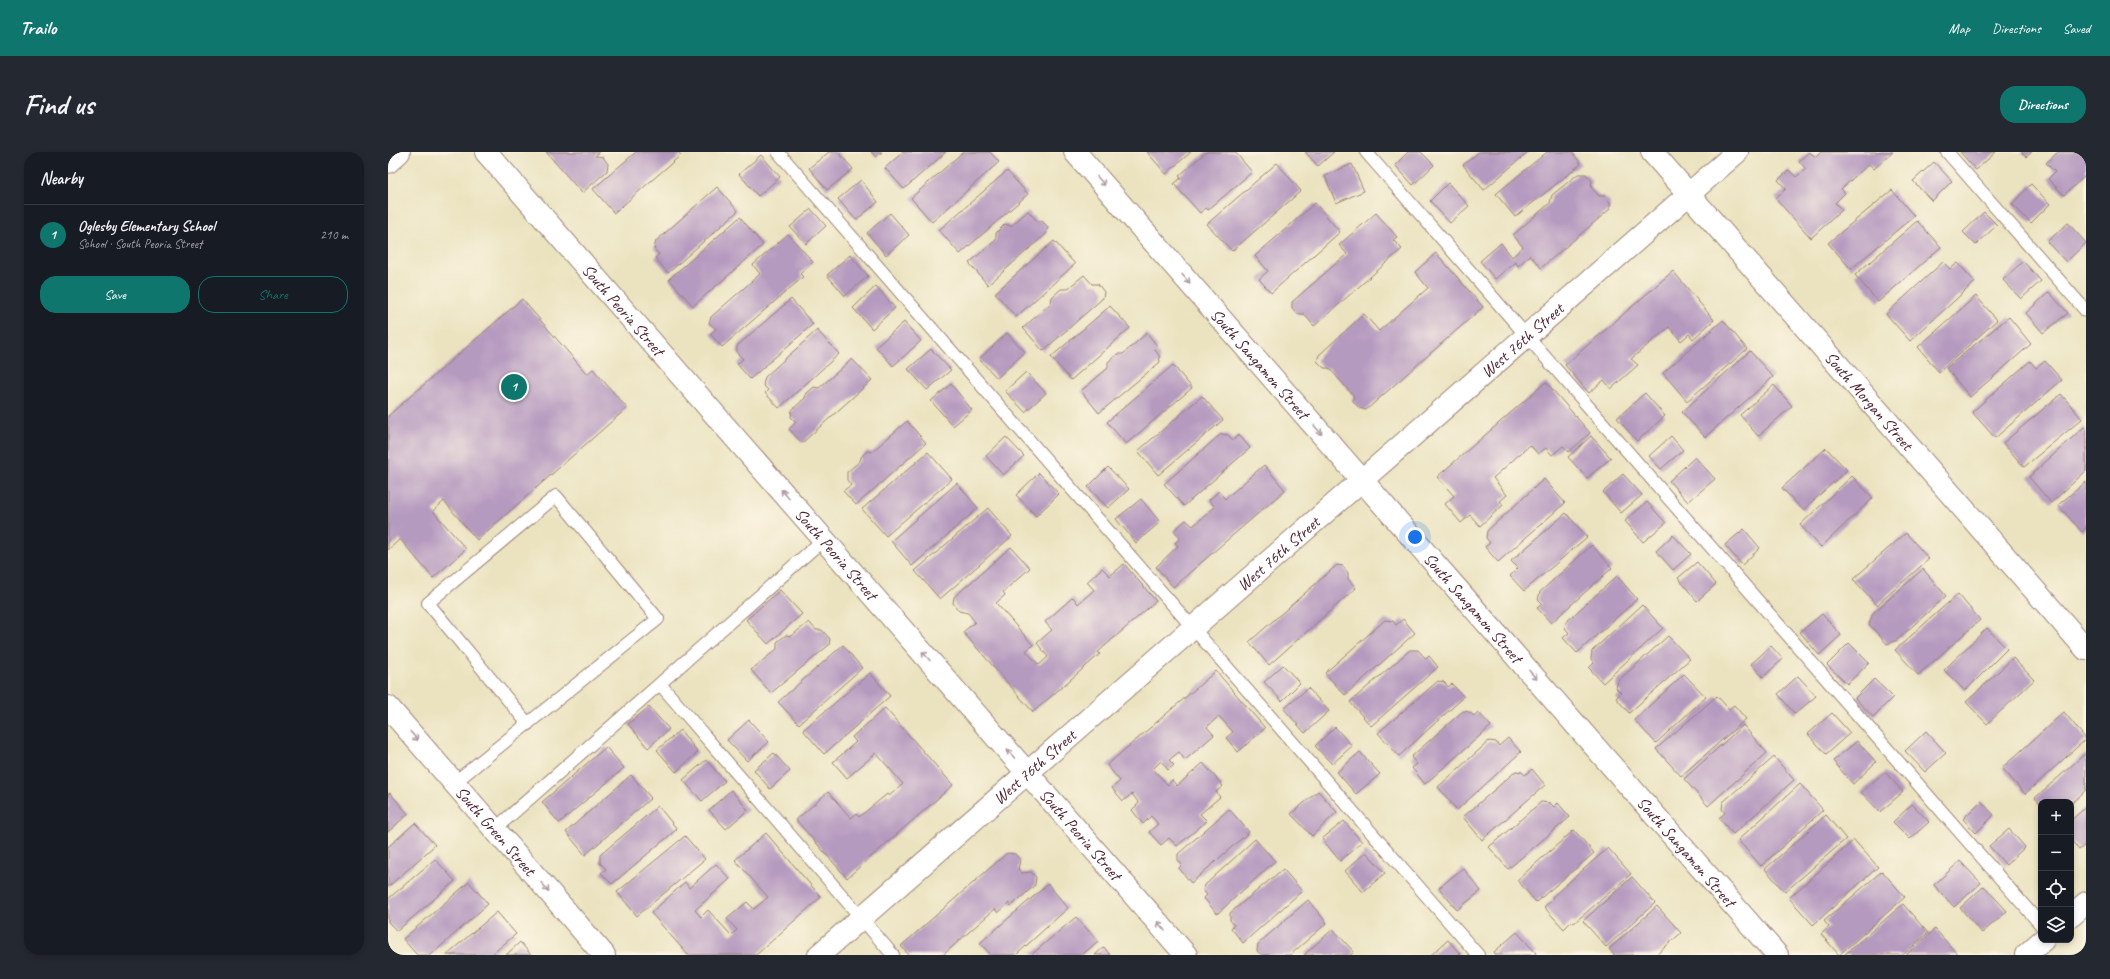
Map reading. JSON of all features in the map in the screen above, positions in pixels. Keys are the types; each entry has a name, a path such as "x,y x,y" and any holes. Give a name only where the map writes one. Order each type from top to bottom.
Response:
{"street":[{"path":"388,162 400,152"},
{"name":"South Peoria Street","path":"486,152 1186,955"},
{"name":"South Sangamon Street","path":"1075,152 1777,955"},
{"name":"South Morgan Street","path":"1652,152 2086,649"},
{"name":"West 76th Street","path":"819,955 1737,152"},
{"name":"South Green Street","path":"388,707 604,955"},
{"path":"2074,913 2086,903"},
{"path":"2026,955 2040,943"}],"lane":[{"path":"778,152 1478,955"},
{"path":"1366,152 2038,922"},
{"path":"1947,152 2086,311"},
{"path":"454,783 528,724 658,618 556,496 428,603 528,724"},
{"path":"495,829 824,539"},
{"path":"660,684 893,955"}],"building":[{"path":"546,152 600,152 595,156 603,157 608,164 607,171 582,193"},
{"path":"636,152 678,152 681,155 614,213 593,189"},
{"path":"829,152 838,152 853,169 827,190 809,168"},
{"path":"871,152 882,152 876,157"},
{"path":"903,152 946,152 904,189 885,168"},
{"path":"963,152 990,152 999,162 932,222 911,198"},
{"path":"1147,152 1191,152 1166,174"},
{"path":"1206,152 1235,152 1252,172 1208,210 1206,208 1200,213 1174,184 1181,178 1179,176"},
{"path":"1305,152 1334,152 1318,166"},
{"path":"1408,152 1421,152 1434,165 1413,185 1395,165"},
{"path":"1479,152 1528,152 1484,190 1463,165"},
{"path":"1547,152 1572,152 1581,164 1515,217 1496,194"},
{"path":"1809,152 1816,157 1821,152 1893,152 1874,169 1869,164 1841,189 1845,193 1835,203 1842,210 1811,238 1775,198 1786,189 1778,180 1789,170 1796,177 1806,169 1799,161"},
{"path":"1960,152 1996,152 1976,170"},
{"path":"2021,152 2032,152 2026,157"},
{"path":"2058,152 2086,152 2086,175 2064,195 2048,179 2055,172 2046,163"},
{"path":"761,155 780,177 758,196 739,174"},
{"path":"1934,162 1952,181 1932,201 1913,181"},
{"path":"1277,163 1301,191 1232,251 1207,224"},
{"path":"1352,164 1364,191 1336,203 1325,176"},
{"path":"1007,171 1028,194 960,254 939,230"},
{"path":"1578,174 1586,174 1592,181 1591,187 1599,196 1604,196 1610,202 1610,209 1541,268 1530,255 1518,266 1515,262 1495,279 1480,261 1501,243 1512,257 1523,247 1513,235 1550,203 1552,195"},
{"path":"861,180 878,202 856,220 838,199"},
{"path":"1448,183 1469,206 1450,223 1430,201"},
{"path":"2031,184 2050,204 2031,223 2012,204"},
{"path":"717,187 738,211 668,273 655,258 659,254 654,249 656,241"},
{"path":"1892,190 1914,216 1851,269 1828,243"},
{"path":"1315,203 1340,232 1271,293 1259,279 1268,271 1255,256"},
{"path":"811,209 826,226 806,244 790,227"},
{"path":"1028,211 1037,221 1042,221 1048,227 1046,234 988,285 969,263 996,240 996,233 1005,224 1011,226"},
{"path":"1984,212 1997,225 1976,245 1963,232"},
{"path":"890,213 909,235 886,255 867,233"},
{"path":"1376,213 1397,237 1393,240 1402,249 1314,326 1304,314 1297,314 1292,308 1292,302 1347,254 1339,245"},
{"path":"740,217 763,245 693,306 669,279"},
{"path":"1917,221 1941,247 1878,302 1855,275"},
{"path":"2068,223 2086,243 2066,262 2047,242"},
{"path":"788,234 813,262 800,274 803,277 722,347 710,334 716,329 709,323 711,317 760,274 753,265"},
{"path":"1054,241 1075,264 1016,317 995,293"},
{"path":"1436,253 1483,307 1366,410 1359,408 1353,401 1354,396 1329,368 1324,368 1317,361 1319,355 1364,314 1379,331 1428,288 1415,272"},
{"path":"850,255 868,276 845,296 827,275"},
{"path":"2023,261 2041,281 2021,299 2003,280"},
{"path":"1943,262 1950,269 1958,263 1975,282 1910,341 1886,314"},
{"path":"1673,271 1714,320 1693,339 1689,334 1681,341 1669,327 1631,359 1638,365 1611,389 1604,380 1589,393 1565,365"},
{"path":"1084,275 1092,284 1098,284 1104,292 1103,298 1043,351 1023,328 1051,303 1052,297 1061,289 1067,289"},
{"path":"876,286 895,308 872,329 853,308"},
{"path":"2049,292 2068,313 2043,333 2026,313"},
{"path":"1976,296 1997,320 1939,372 1918,347"},
{"path":"522,299 587,374 593,369 627,408 477,540 444,501 433,511 466,549 433,578 400,539 388,550 388,416"},
{"path":"791,299 813,324 750,379 737,364 743,359 737,353 737,346"},
{"path":"1110,306 1130,328 1071,380 1051,357"},
{"path":"2009,317 2031,344 1970,397 1946,368"},
{"path":"1723,320 1747,349 1687,401 1663,373"},
{"path":"904,322 921,341 893,366 876,347"},
{"path":"817,330 839,354 779,408 765,393 768,390 763,385 765,377"},
{"path":"1007,333 1025,352 997,378 979,359"},
{"path":"1147,333 1158,347 1155,350 1159,355 1160,362 1099,413 1081,391 1108,368 1108,362 1117,354 1123,354"},
{"path":"931,349 951,370 927,390 908,369"},
{"path":"1750,351 1773,377 1705,437 1682,412"},
{"path":"852,359 872,380 802,443 789,429 796,422 791,417 792,410 814,387 819,388"},
{"path":"2030,361 2036,368 2045,361 2062,380 1995,438 1972,412"},
{"path":"1173,365 1192,388 1126,444 1107,422"},
{"path":"1026,372 1046,393 1025,412 1005,391"},
{"path":"1546,382 1590,433 1569,452 1563,446 1552,455 1546,448 1538,454 1530,445 1493,478 1507,495 1500,501 1503,505 1480,526 1470,515 1461,523 1445,504 1454,496 1437,477"},
{"path":"951,384 972,410 953,426 931,401"},
{"path":"1774,385 1792,406 1758,436 1740,415"},
{"path":"1645,393 1665,416 1637,441 1617,418"},
{"path":"2061,394 2082,419 2024,467 2003,443"},
{"path":"1202,396 1223,420 1158,475 1138,451"},
{"path":"907,421 926,443 856,505 843,491 851,485 847,480 847,472 860,461 861,457 867,451 872,452"},
{"path":"2084,427 2086,429 2086,471 2051,503 2029,477"},
{"path":"1221,434 1228,435 1233,440 1239,435 1250,448 1184,506 1164,484"},
{"path":"1591,436 1611,458 1587,478 1568,457"},
{"path":"1671,436 1683,450 1661,469 1649,456"},
{"path":"1006,437 1024,456 1003,475 986,456"},
{"path":"1826,448 1847,470 1803,510 1782,488"},
{"path":"928,452 952,479 886,536 862,509"},
{"path":"1695,457 1715,479 1688,502 1669,481"},
{"path":"1264,465 1285,490 1173,587 1156,567 1178,546 1175,543 1180,538 1174,530 1186,520 1193,526 1215,507 1209,500 1219,491 1225,499"},
{"path":"1108,467 1129,489 1108,508 1088,487"},
{"path":"1039,473 1059,494 1036,516 1016,495"},
{"path":"1623,474 1642,495 1621,513 1603,492"},
{"path":"1852,476 1873,498 1821,547 1800,525"},
{"path":"1544,479 1565,503 1498,562 1485,547 1490,543 1486,538 1487,531"},
{"path":"2086,482 2086,528 2082,532 2058,505"},
{"path":"957,483 978,508 912,566 891,541"},
{"path":"1141,499 1160,522 1136,543 1116,519"},
{"path":"1647,502 1666,523 1643,542 1625,521"},
{"path":"988,508 1012,536 940,599 915,571"},
{"path":"1566,513 1587,537 1524,591 1510,576 1518,568 1511,561"},
{"path":"1744,529 1760,548 1742,565 1725,545"},
{"path":"1906,533 1929,559 1877,605 1853,579"},
{"path":"1673,535 1691,554 1673,570 1656,551"},
{"path":"1592,545 1612,568 1551,623 1537,608 1542,604 1538,600 1540,592"},
{"path":"1011,547 1030,568 1003,592 1005,595 996,603 1033,645 1026,651 1039,665 1048,657 1037,643 1052,630 1045,622 1073,597 1078,604 1094,590 1087,582 1102,568 1110,576 1124,564 1156,601 1098,652 1100,654 1033,712 963,632 975,622 968,613 959,611 953,603 954,597"},
{"path":"1697,562 1716,584 1697,601 1678,578"},
{"path":"1337,565 1343,566 1348,573 1348,579 1356,588 1269,665 1249,642"},
{"path":"1923,569 1946,596 1897,640 1887,644 1869,624 1873,613"},
{"path":"1617,576 1637,599 1577,653 1563,638 1569,633 1565,628 1566,622"},
{"path":"780,590 802,614 768,644 746,620"},
{"path":"1958,594 1980,620 1918,675 1895,650"},
{"path":"1642,605 1663,628 1603,683 1589,668 1594,663 1591,659 1592,651"},
{"path":"1822,614 1841,635 1819,655 1800,632"},
{"path":"1403,619 1415,633 1345,695 1325,673 1385,620 1393,621 1396,625"},
{"path":"809,622 816,630 822,630 830,639 829,645 771,693 751,670 777,649 777,642 786,635 791,636"},
{"path":"1987,628 2007,649 1965,691 1944,670"},
{"path":"1668,636 1690,659 1629,713 1616,698 1621,693 1616,688 1618,681"},
{"path":"1849,643 1869,663 1847,684 1827,665"},
{"path":"843,645 862,668 799,724 778,702"},
{"path":"1771,646 1783,659 1763,677 1751,664"},
{"path":"1410,650 1418,650 1426,659 1429,656 1438,667 1371,726 1350,702"},
{"path":"2013,658 2034,680 1987,724 1966,702"},
{"path":"1283,665 1300,683 1282,701 1264,682"},
{"path":"1216,671 1265,728 1238,752 1226,738 1233,732 1219,716 1207,727 1214,735 1185,760 1179,752 1169,760 1174,765 1168,770 1161,761 1153,769 1168,785 1172,780 1177,786 1203,763 1223,786 1216,792 1220,797 1200,814 1207,821 1177,846 1169,838 1161,845 1149,832 1158,824 1151,816 1143,824 1132,810 1139,803 1132,794 1123,801 1112,788 1120,781 1107,765"},
{"path":"870,673 890,696 824,754 803,730"},
{"path":"1684,674 1706,697 1656,743 1634,720"},
{"path":"1798,676 1816,696 1795,714 1778,694"},
{"path":"1874,679 1893,697 1873,717 1855,698"},
{"path":"1438,681 1444,682 1448,687 1452,684 1464,697 1399,756 1378,733"},
{"path":"1308,688 1329,711 1305,733 1284,709"},
{"path":"1717,696 1729,709 1734,705 1746,719 1681,776 1656,749"},
{"path":"649,707 669,729 648,748 628,724"},
{"path":"885,708 953,785 847,878 796,820 828,792 851,818 856,814 859,817 887,794 889,796 903,784 876,753 847,778 833,762 856,742 852,737"},
{"path":"1463,711 1469,712 1474,716 1478,712 1491,726 1425,784 1412,768 1417,764 1411,757"},
{"path":"2064,712 2086,739 2025,794 2002,768"},
{"path":"1832,713 1850,733 1826,754 1808,734"},
{"path":"749,720 769,742 747,761 727,740"},
{"path":"1743,725 1767,753 1708,806 1684,779"},
{"path":"1335,727 1352,746 1332,764 1315,746"},
{"path":"680,730 698,752 676,772 657,750"},
{"path":"1926,731 1946,753 1925,772 1905,751"},
{"path":"1508,738 1521,752 1457,810 1438,787 1489,741 1496,742 1499,746"},
{"path":"1857,741 1876,762 1853,784 1833,761"},
{"path":"606,747 624,768 559,823 542,802"},
{"path":"1360,752 1380,774 1356,794 1337,772"},
{"path":"774,753 790,771 770,789 754,770"},
{"path":"2086,753 2086,790 2074,801 2074,799 2038,799 2038,802 2035,798"},
{"path":"1774,757 1794,780 1733,834 1719,818 1725,813 1722,809 1723,802"},
{"path":"706,760 725,781 702,801 683,780"},
{"path":"1532,769 1545,785 1482,840 1463,817 1516,771 1522,772 1525,775"},
{"path":"1885,772 1903,792 1880,812 1861,792"},
{"path":"631,775 651,798 585,855 566,832"},
{"path":"1800,784 1823,810 1761,866 1738,840"},
{"path":"731,790 748,810 726,829 709,810"},
{"path":"1318,791 1337,812 1312,836 1291,814"},
{"path":"390,793 408,814 388,832 388,794"},
{"path":"1981,801 1994,815 1976,833 1963,819"},
{"path":"1541,802 1550,803 1554,807 1558,803 1570,817 1508,869 1489,847"},
{"path":"1912,804 1929,822 1910,839 1893,822"},
{"path":"658,806 677,829 612,884 601,873 606,869 600,863 600,855"},
{"path":"2086,807 2086,844 2079,850 2074,844 2074,817"},
{"path":"1229,809 1249,832 1191,883 1179,868 1182,865 1178,860 1178,854"},
{"path":"1826,815 1846,839 1785,892 1765,869"},
{"path":"1344,821 1362,842 1340,861 1322,839"},
{"path":"415,823 435,845 388,887 388,847"},
{"path":"2009,829 2025,847 2006,865 1989,846"},
{"path":"1574,830 1594,853 1536,902 1517,880"},
{"path":"766,833 821,897 756,955 688,955 651,913 685,882 689,888 716,864 730,879 695,910 701,917 708,910 731,935 737,930 727,919 747,902 754,909 768,897 735,860"},
{"path":"685,836 705,859 637,916 617,892"},
{"path":"1255,839 1275,861 1217,914 1204,898 1207,895 1203,890 1205,885"},
{"path":"1854,840 1878,867 1813,925 1789,898"},
{"path":"1608,848 1631,874 1574,923 1572,921 1564,929 1544,907 1553,899 1552,897"},
{"path":"1366,852 1385,873 1363,892 1345,871"},
{"path":"1007,853 1015,854 1020,860 1018,869 1022,873 1031,872 1036,877 1035,885 1011,906 1009,903 998,913 995,909 943,955 909,955 901,946"},
{"path":"435,859 455,881 397,931 388,922 388,899"},
{"path":"1960,861 1981,883 1954,907 1934,885"},
{"path":"1463,868 1481,891 1457,910 1439,888"},
{"path":"1283,869 1302,891 1243,943 1231,928 1234,925 1230,920 1230,913"},
{"path":"1882,871 1905,897 1839,955 1821,934 1829,927 1824,921"},
{"path":"1632,877 1655,903 1606,947 1583,921"},
{"path":"469,882 488,904 431,955 417,955 403,939"},
{"path":"1048,884 1068,908 1016,955 991,955 980,943"},
{"path":"1984,886 2007,911 1982,933 1960,908"},
{"path":"1308,900 1327,923 1290,955 1262,955 1257,951 1258,944"},
{"path":"1903,904 1928,933 1903,955 1844,955"},
{"path":"1657,906 1681,933 1656,955 1614,955 1609,949"},
{"path":"497,912 516,934 491,955 446,955"},
{"path":"1076,917 1098,941 1082,955 1031,955"},
{"path":"1333,929 1354,952 1351,955 1304,955"},
{"path":"1935,929 1958,955 1906,955"},
{"path":"1517,932 1536,953 1534,955 1496,955 1494,952"},
{"path":"1448,940 1461,955 1431,955"},
{"path":"520,942 531,955 506,955"},
{"path":"1104,947 1110,955 1095,955"}],"place":[{"name":"Oglesby Elementary School","path":"514,387"}]}
